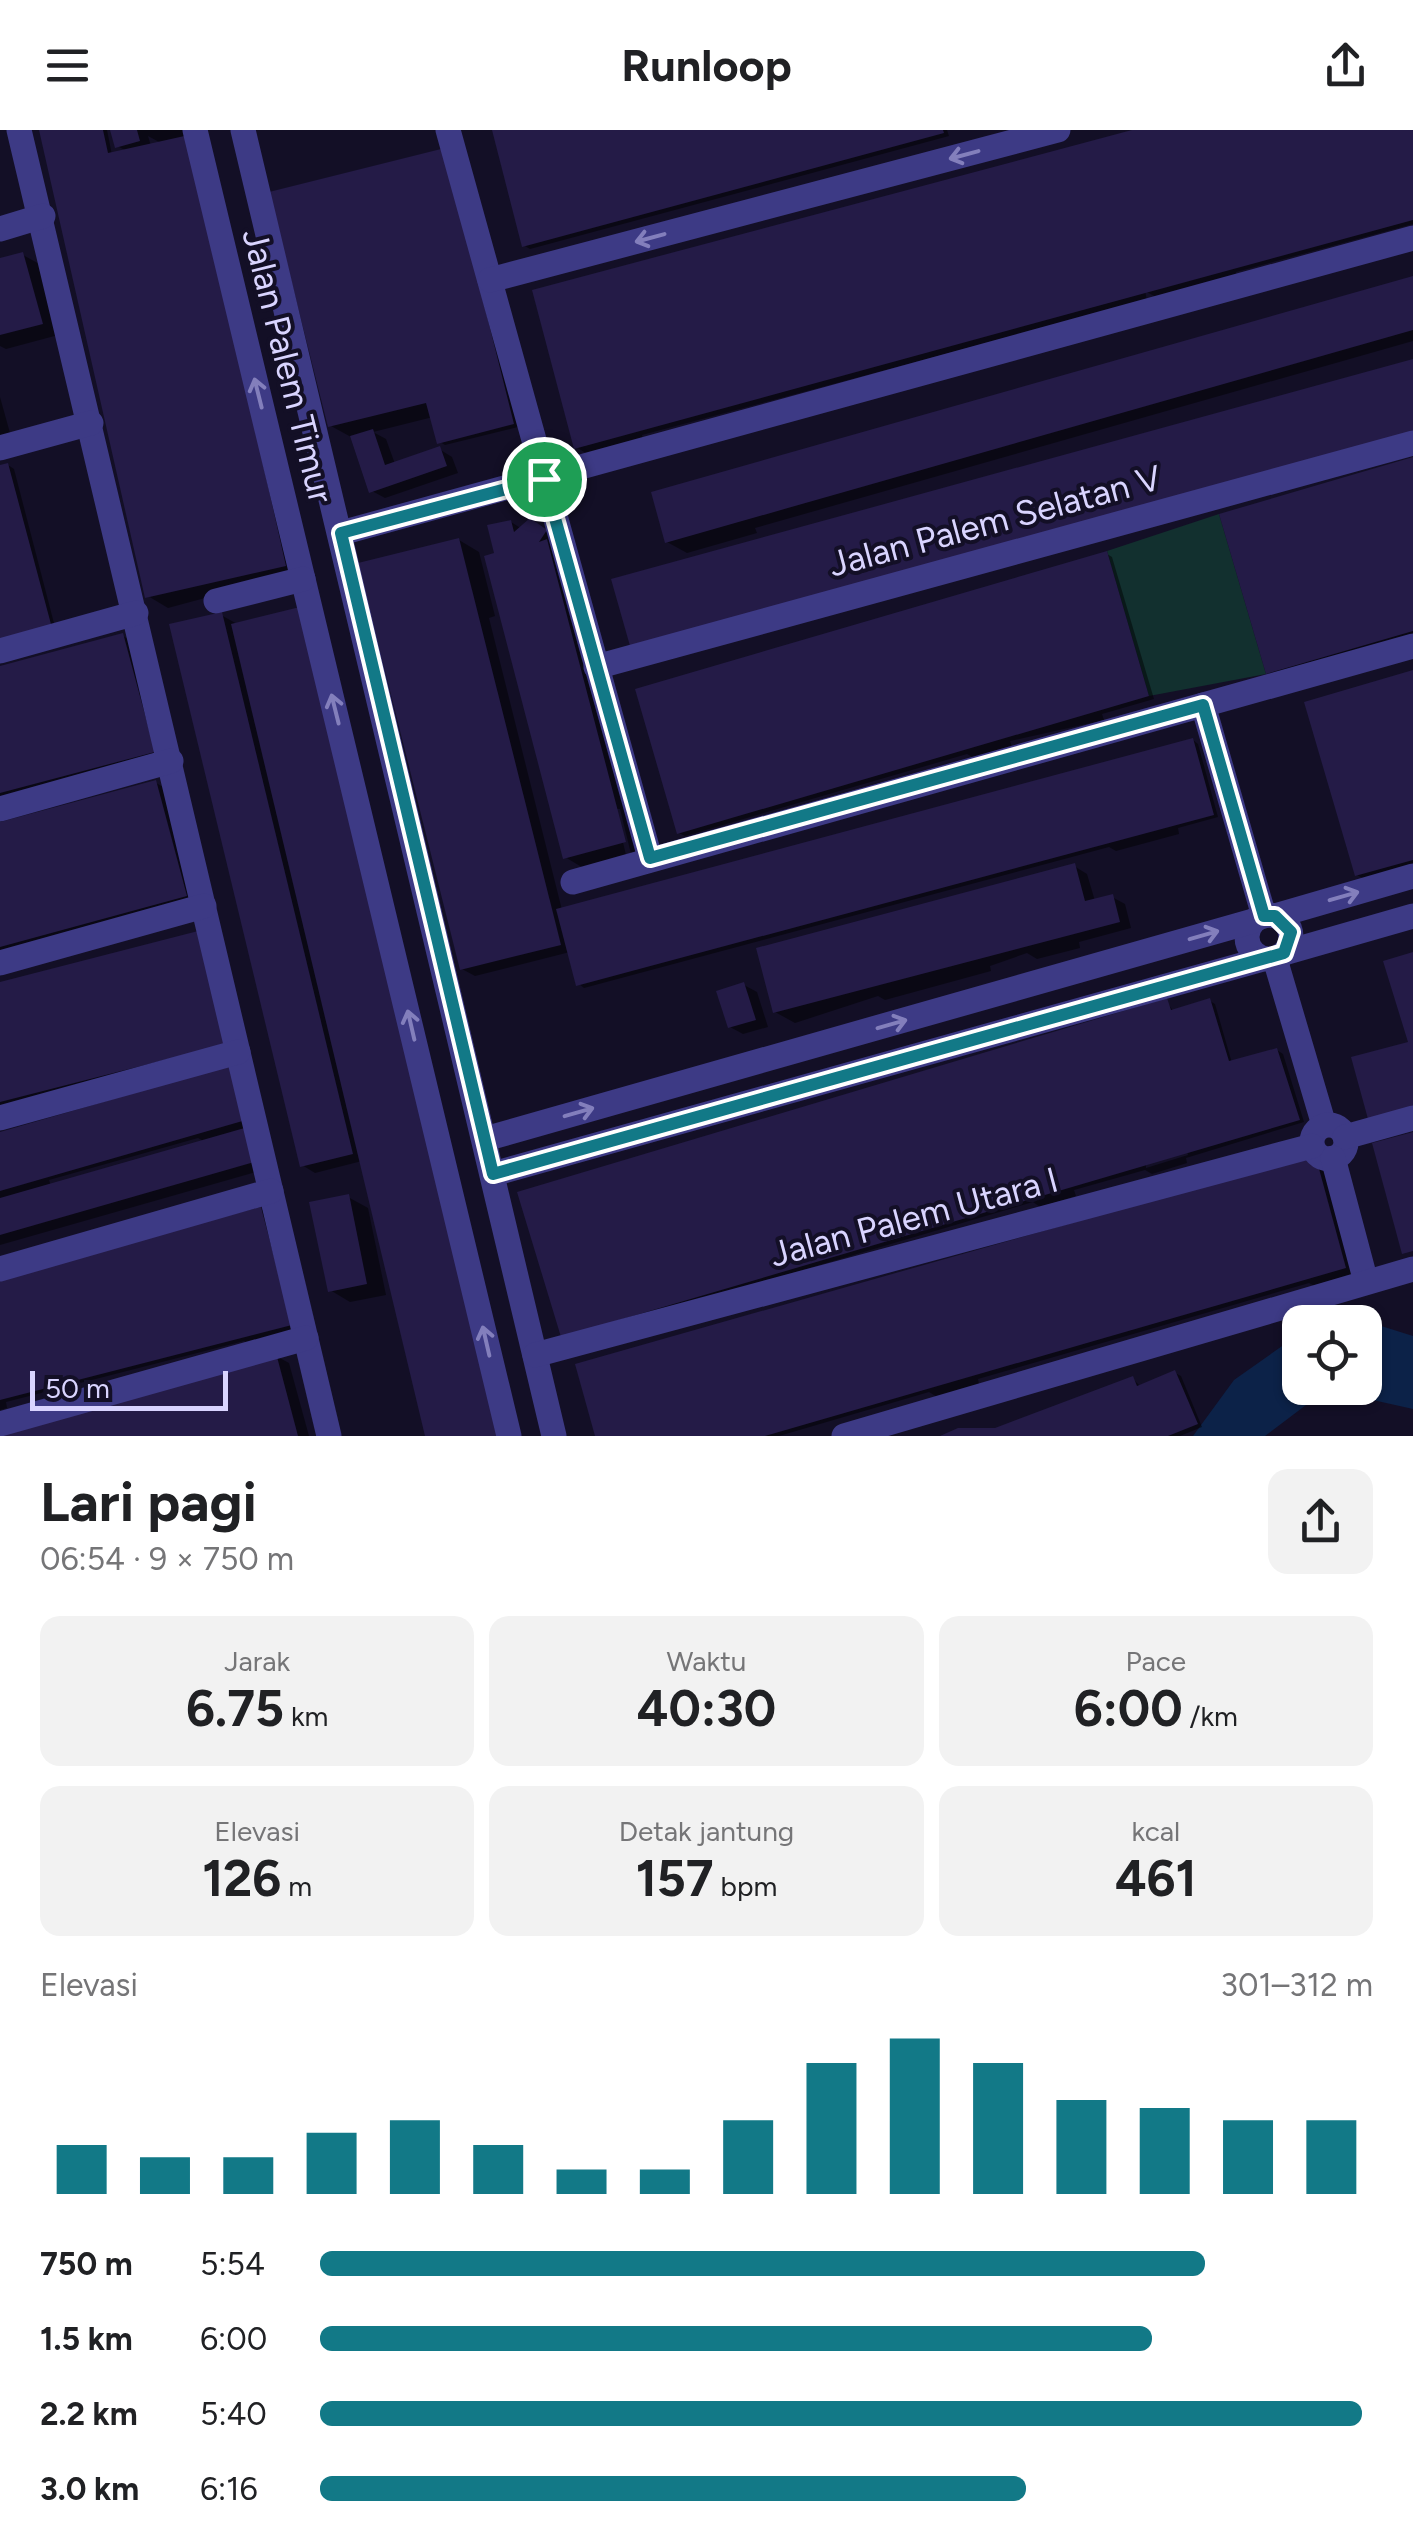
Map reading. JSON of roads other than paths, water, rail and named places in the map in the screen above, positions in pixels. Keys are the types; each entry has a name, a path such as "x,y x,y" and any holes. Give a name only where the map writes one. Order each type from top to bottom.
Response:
{"street":[{"path":"19,130 43,216 329,1436"},
{"name":"Jalan Palem Timur","path":"194,130 508,1436"},
{"name":"Jalan Palem Timur","path":"243,130 554,1436"},
{"path":"448,130 650,858"},
{"path":"490,280 1058,130"},
{"path":"0,229 43,216"},
{"path":"341,533 1413,238"},
{"path":"0,448 91,422"},
{"name":"Jalan Palem Selatan V","path":"596,667 1413,442"},
{"path":"216,602 304,579"},
{"path":"0,651 136,613"},
{"path":"573,882 1413,646"},
{"path":"1203,705 1264,918 1291,932 1274,957"},
{"path":"0,808 170,761"},
{"path":"367,839 413,832"},
{"path":"485,1139 1413,876"},
{"path":"0,963 204,906"},
{"path":"493,1174 1413,916"},
{"path":"1264,918 1248,942 1274,957 1366,1282"},
{"path":"0,1118 238,1052"},
{"name":"Jalan Palem Utara I","path":"536,1356 1413,1118"},
{"path":"0,1270 271,1191"},
{"path":"844,1436 1413,1269"},
{"path":"0,1424 306,1338"}],"water":[{"path":"1382,1326 1413,1336 1413,1409 1382,1402"},
{"path":"1282,1346 1282,1405 1306,1405 1265,1436 1193,1436 1234,1380"}]}
